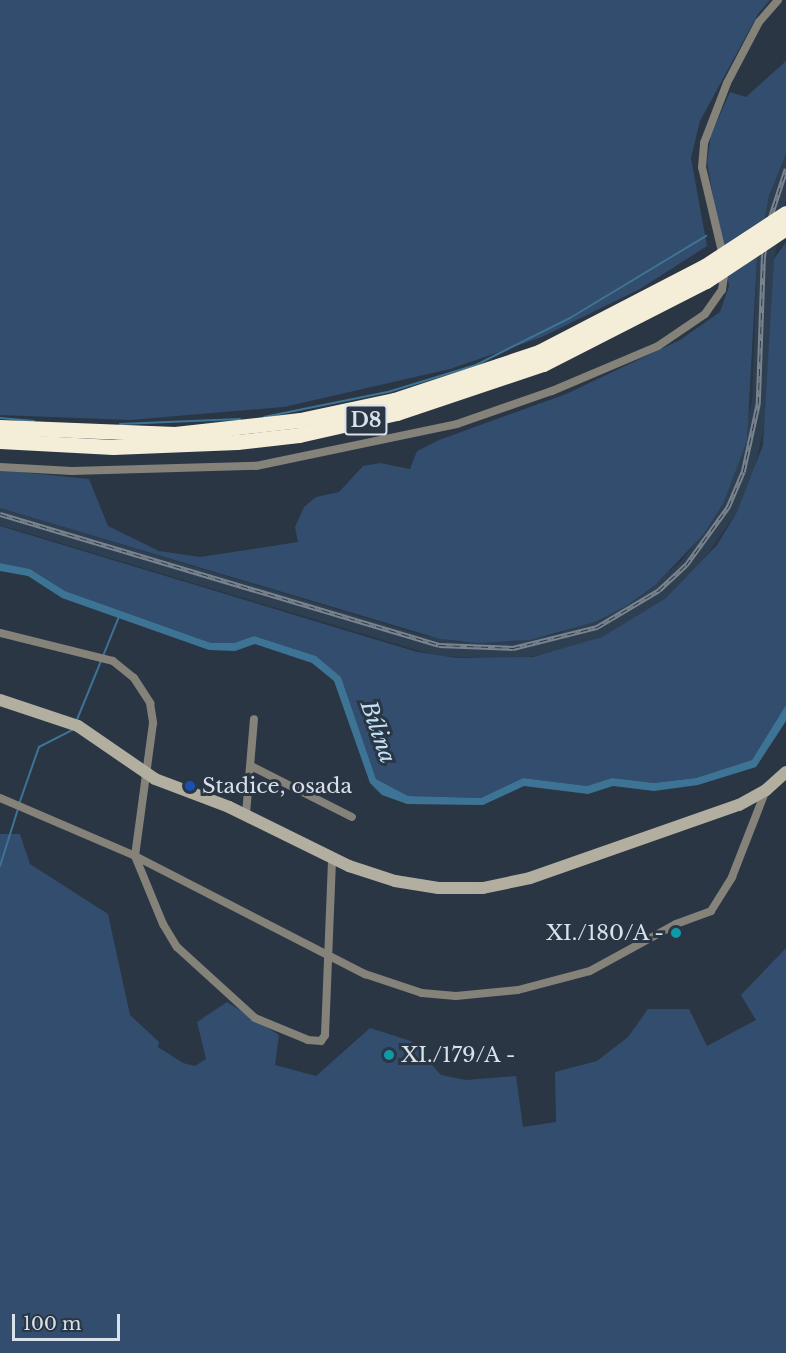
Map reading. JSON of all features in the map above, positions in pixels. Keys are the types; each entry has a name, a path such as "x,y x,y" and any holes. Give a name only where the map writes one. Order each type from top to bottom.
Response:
{"highway":[{"name":"D8","path":"0,427 175,434 300,420 394,400 539,351 706,273 786,213"},
{"name":"D8","path":"0,441 113,447 205,444 298,435 397,413 543,364 786,228"}],"main road":[{"path":"0,700 74,724 145,773 246,814 332,858 417,885 497,886 720,813 766,790 786,772"}],"street":[{"path":"0,467 174,469 301,460 457,424 552,391 658,346 705,314 725,281 702,167 704,143 727,83 759,22 778,0"},
{"path":"0,633 124,666 150,703 153,723 135,856 177,947 255,1018 280,1031 321,1041 332,858"},
{"path":"246,814 254,719"},
{"path":"251,766 352,817"},
{"path":"0,798 135,856 327,955 400,988 456,996 518,990 590,971 676,924 711,910 732,877 766,790"}],"shaded area":[{"path":"0,0 770,0 758,14 700,121 691,158 707,246 640,289 542,337 450,369 284,407 130,420 0,415"},
{"path":"786,61 786,154 769,196 757,258 747,441 723,504 703,535 655,585 626,606 595,622 530,640 477,643 440,639 0,508 0,470 89,479 108,526 159,551 200,557 298,542 295,527 304,507 316,497 339,492 363,466 380,463 410,469 417,451 439,440 566,394 680,340 720,312 729,286 707,162 711,135 730,92 746,97"},
{"path":"786,154 786,199 774,259 769,405 753,476 737,512 694,573 666,598 602,637 563,651 514,659 437,656 0,525 0,508 421,635 459,642 513,642 558,634 626,605 682,561 723,504 752,403 757,258 769,196"},
{"path":"786,242 786,705 752,760 696,778 654,783 612,778 587,786 523,778 481,798 408,796 376,779 341,677 316,656 254,636 234,643 211,643 65,591 30,569 0,563 0,526 417,652 457,658 533,657 602,637 666,598 717,545 737,512 763,445 774,259"},
{"path":"0,563 30,569 65,591 211,643 234,643 254,636 316,656 341,677 376,779 408,796 481,798 523,778 587,786 612,778 654,783 696,778 752,760 786,705 786,721 756,767 698,785 654,791 613,786 588,794 524,786 483,805 407,804 382,795 370,783 334,681 312,663 255,644 235,651 209,650 62,598 28,576 0,571"},
{"path":"0,834 20,834 30,864 108,914 130,1015 159,1042 158,1047 183,1063 195,1066 206,1059 197,1022 227,1002 279,1035 275,1065 316,1076 370,1028 411,1041 441,1075 466,1080 516,1076 523,1127 556,1122 555,1072 597,1061 628,1037 648,1009 689,1009 707,1046 756,1020 741,995 786,948 786,1353 0,1353"}],"waterway":[{"path":"264,417 388,392 476,365 570,318 706,236"},
{"path":"0,418 34,421"},
{"path":"120,424 240,419"},
{"path":"103,656 120,614"},
{"path":"76,722 101,661"},
{"path":"19,804 39,747 72,730"},
{"path":"0,866 18,809"}],"railway":[{"path":"0,514 439,645 513,648 597,627 659,590 686,565 728,507 743,472 758,404 763,258 769,221 786,169"}],"place":[{"name":"Stadice, osada","path":"190,786"},
{"name":"XI./180/A -","path":"676,933"},
{"name":"XI./179/A -","path":"389,1055"}],"water label":[{"name":"Bílina","path":"378,732"}]}
